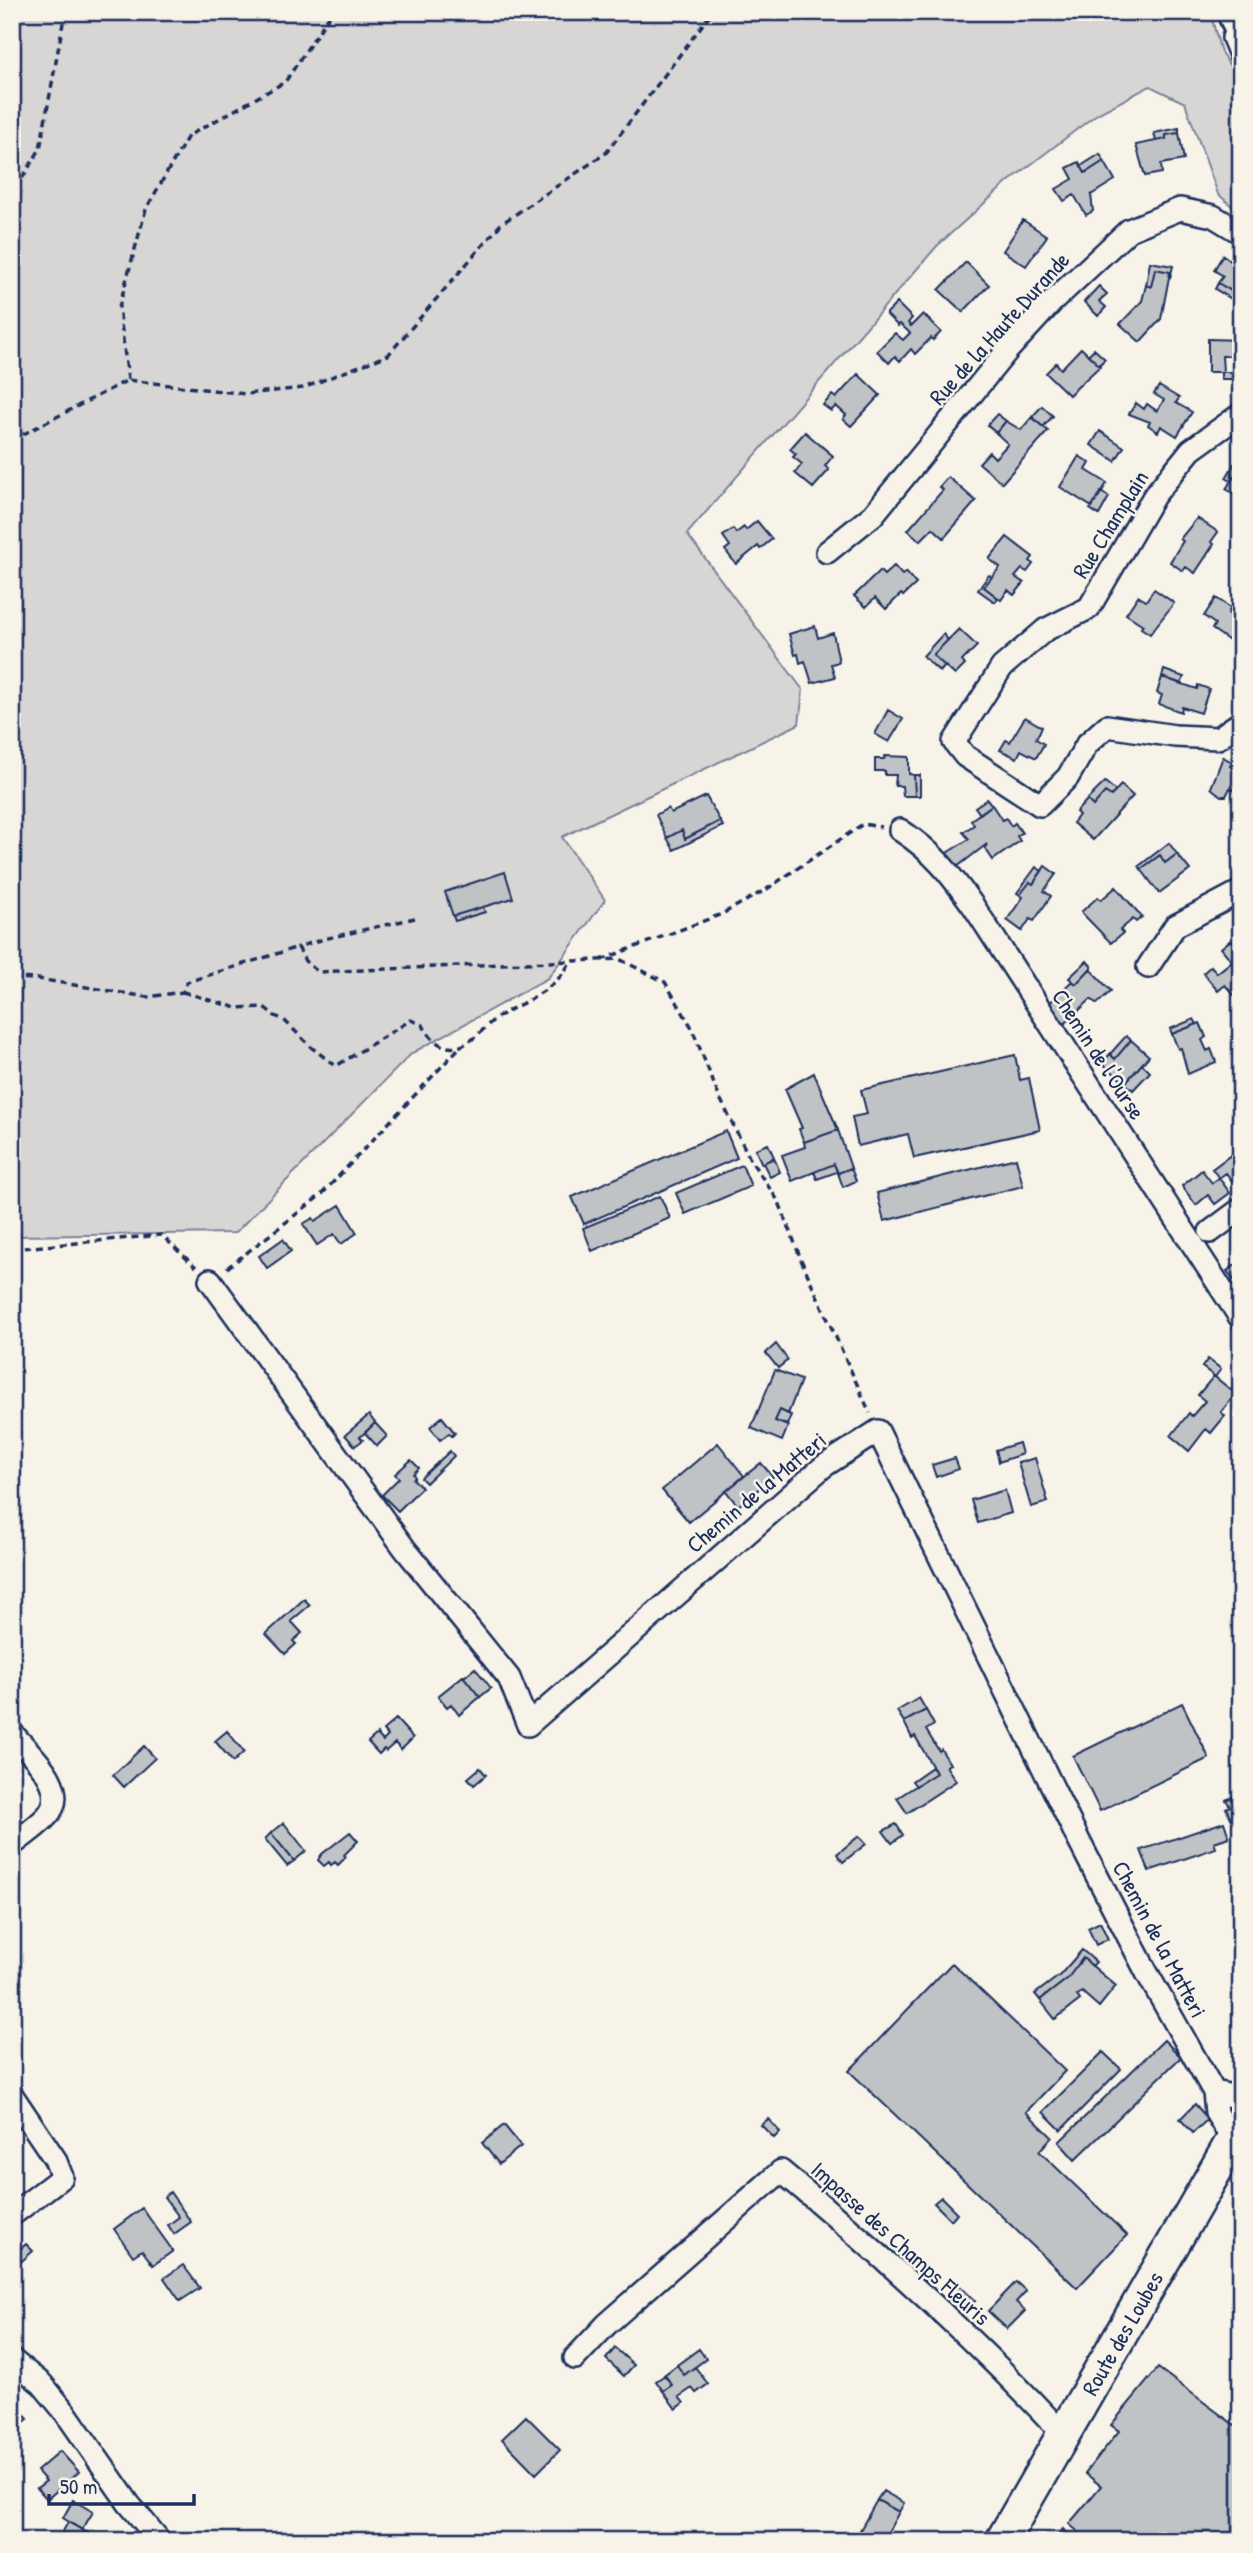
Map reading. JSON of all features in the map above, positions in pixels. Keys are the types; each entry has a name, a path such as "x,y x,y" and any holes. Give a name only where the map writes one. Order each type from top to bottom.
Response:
{"main road":[{"name":"Route des Loubes","path":"1002,2541 1237,2133"}],"street":[{"name":"Rue de la Haute Durande","path":"827,552 873,515 1007,351 1053,302 1129,230 1180,209 1213,216 1241,233"},
{"name":"Rue Champlain","path":"1241,414 1191,450 1153,496 1089,608 1045,629 1002,667 954,742 965,756 1040,805 1068,777 1087,744 1107,726 1175,736 1218,738 1241,722"},
{"name":"Chemin de l'Ourse","path":"900,830 922,844 940,861 974,907 1241,1319"},
{"path":"1148,967 1175,926 1241,891"},
{"path":"1210,1232 1241,1209"},
{"name":"Chemin de la Matteri","path":"210,1280 405,1549 509,1678 528,1726 824,1466 878,1431 1085,1853 1147,1973 1214,2092 1216,2113 1237,2133"},
{"path":"12,1733 52,1780 56,1801 48,1816 12,1845"},
{"path":"1214,2092 1241,2098"},
{"path":"12,2095 55,2159 62,2177 12,2215"},
{"name":"Impasse des Champs Fleuris","path":"575,2358 607,2324 781,2171 873,2247 1007,2374 1062,2434"},
{"path":"12,2360 42,2385 65,2412 129,2504 160,2541"}],"lane":[{"path":"1222,12 1238,39"}],"path":[{"path":"12,37 22,12"},
{"path":"12,183 23,177 40,149 65,12"},
{"path":"128,380 119,307 146,209 188,136 285,82 329,16 326,12"},
{"path":"12,440 128,380 246,394 303,388 388,355 501,224 606,153 712,12"},
{"path":"599,961 722,914 767,890 863,824 900,830"},
{"path":"183,992 187,982 324,939 415,918"},
{"path":"299,947 304,961 318,972 619,959 665,982 691,1026 718,1094 751,1161 779,1202 802,1262 878,1431"},
{"path":"12,1249 161,1234 210,1280 321,1195 460,1047 496,1018 541,993 564,974 570,962"},
{"path":"12,978 38,979 146,997 183,992 237,1008 264,1007 284,1020 311,1047 336,1066 411,1020 423,1024 429,1036 446,1047 460,1047"}],"shaded area":[{"path":"12,12 1210,12 1221,52 1241,83 1241,214 1218,194 1185,103 1150,86 1097,114 1008,182 937,246 687,534 803,690 799,724 562,837 605,900 548,978 412,1053 235,1233 12,1236"}],"building":[{"path":"1179,128 1179,133 1166,135 1166,139 1156,141 1154,133"},
{"path":"1179,133 1184,160 1161,164 1162,173 1145,176 1136,145 1166,139 1166,135"},
{"path":"1100,154 1104,161 1085,173 1081,166"},
{"path":"1104,161 1115,180 1091,195 1093,211 1086,215 1074,195 1064,201 1056,189 1073,179 1067,168 1079,162 1085,173"},
{"path":"1023,220 1047,236 1026,266 1003,251"},
{"path":"1223,255 1241,269 1241,297 1218,283 1223,276 1214,270"},
{"path":"966,262 989,285 963,312 939,290"},
{"path":"1150,262 1173,266 1170,278 1170,272 1155,269 1151,287 1146,285"},
{"path":"1155,269 1170,272 1161,319 1140,342 1120,324 1142,301 1146,285 1151,287"},
{"path":"1218,283 1240,296 1237,302 1215,289"},
{"path":"1099,286 1107,294 1099,301 1106,307 1098,316 1084,302"},
{"path":"897,303 912,318 908,323 911,326 923,314 941,332 915,354 911,349 900,361 895,356 889,363 877,351 895,333 903,340 910,333 886,314"},
{"path":"1208,339 1241,340 1241,372 1238,372 1239,356 1222,356 1223,372 1208,372"},
{"path":"1081,348 1100,366 1069,395 1046,373 1056,363 1061,369"},
{"path":"1094,349 1105,359 1099,365 1088,355"},
{"path":"1221,372 1241,372 1241,379 1221,379"},
{"path":"858,374 880,395 851,426 843,419 846,415 836,406 831,411 823,405 832,395 836,398"},
{"path":"1159,386 1179,398 1176,403 1192,412 1177,436 1161,426 1158,432 1148,425 1150,422 1129,414 1136,403 1144,409 1147,404 1157,411 1164,400 1154,394"},
{"path":"1042,406 1053,416 1043,427 1032,417"},
{"path":"997,414 1006,421 996,433 987,425"},
{"path":"1032,417 1048,431 1002,483 979,463 989,452 995,458 1008,444 996,433 1006,421 1021,430"},
{"path":"1100,431 1124,447 1115,461 1091,445"},
{"path":"805,432 833,456 825,466 829,470 813,488 795,473 802,464 793,457 796,454 790,449"},
{"path":"1079,456 1090,463 1086,470 1107,483 1092,507 1060,487"},
{"path":"1239,456 1241,466 1231,481 1226,478"},
{"path":"1241,466 1241,498 1226,489"},
{"path":"948,477 976,501 944,538 933,528 920,541 908,530 943,490 939,487"},
{"path":"1101,492 1109,497 1099,515 1090,509"},
{"path":"1197,518 1218,532 1211,542 1214,544 1195,573 1186,567 1183,571 1170,562 1183,541 1180,539"},
{"path":"757,521 772,539 760,549 758,546 736,564 725,550 730,546 723,536 733,529 736,533 744,527 746,530"},
{"path":"1007,537 1033,557 1030,561 1033,564 1027,572 1022,569 1015,577 1024,583 1014,595 1008,590 1001,600 984,587 1000,567 989,559"},
{"path":"894,566 902,575 906,572 916,584 886,609 875,598 866,607 854,596 880,571 884,575"},
{"path":"989,575 992,577 984,587 998,598 995,602 978,590"},
{"path":"1154,589 1174,603 1150,634 1141,628 1143,625 1126,614 1138,596 1146,601"},
{"path":"1216,598 1231,608 1228,613 1235,618 1237,614 1241,616 1241,639 1237,646 1212,629 1215,624 1204,616"},
{"path":"815,626 818,638 833,633 839,662 831,664 835,677 812,683 805,661 800,663 798,654 795,655 789,634"},
{"path":"959,629 977,646 962,661 965,665 955,675 933,655"},
{"path":"943,634 948,640 933,655 945,666 940,672 923,656"},
{"path":"1164,670 1184,677 1181,684 1162,677"},
{"path":"1162,677 1197,689 1198,685 1209,689 1201,713 1182,707 1181,712 1159,704 1162,695 1157,693"},
{"path":"888,710 903,719 889,742 875,734"},
{"path":"1025,717 1042,727 1036,739 1044,744 1036,758 1021,750 1017,758 1000,750 1006,740 1010,742"},
{"path":"885,756 909,757 909,774 914,775 915,796 903,796 902,786 895,786 896,775 875,771 875,759 884,759"},
{"path":"1223,757 1232,762 1230,766 1235,769 1241,758 1241,790 1236,792 1230,788 1226,796 1221,796 1211,788"},
{"path":"914,775 920,775 920,796 915,796"},
{"path":"1105,782 1116,791 1111,796 1105,792 1093,806 1087,800"},
{"path":"1121,785 1133,796 1093,840 1073,823 1079,815 1076,812 1087,800 1093,806 1105,792 1111,796"},
{"path":"706,796 720,821 685,839 682,830 667,838 656,815 668,808 671,813"},
{"path":"987,799 992,805 980,814 975,807"},
{"path":"992,805 1002,820 1006,818 1011,826 1015,823 1022,833 1017,836 1020,841 993,860 985,848 987,844 953,870 942,856 969,839 963,832 974,825 971,820"},
{"path":"720,821 723,826 674,850 667,838 682,830 685,839"},
{"path":"1169,843 1177,854 1165,863 1160,855 1141,869 1139,866"},
{"path":"1177,854 1190,870 1159,893 1141,869 1160,855 1165,863"},
{"path":"1045,866 1056,874 1044,891 1051,896 1034,921 1030,919 1022,931 1007,920 1023,897 1020,895 1030,882 1033,884"},
{"path":"1036,867 1042,871 1033,884 1030,882 1020,895 1017,893"},
{"path":"505,872 513,898 453,916 445,892"},
{"path":"1116,887 1142,917 1136,922 1133,919 1120,930 1123,933 1111,943 1081,912 1098,897 1101,900"},
{"path":"483,907 485,912 455,921 453,916"},
{"path":"1231,940 1241,952 1241,988 1234,995 1225,985 1218,991 1203,973 1211,966 1217,973 1232,961 1221,948"},
{"path":"1087,961 1092,967 1076,984 1069,978"},
{"path":"1090,969 1111,991 1097,1004 1091,999 1074,1015 1056,996 1072,981 1076,984"},
{"path":"1056,996 1074,1015 1062,1026 1048,1005"},
{"path":"1194,1019 1197,1024 1172,1034 1170,1029"},
{"path":"1200,1023 1206,1037 1202,1040 1207,1051 1211,1049 1216,1062 1188,1074 1181,1048 1178,1049 1172,1034"},
{"path":"1126,1036 1131,1040 1115,1059 1110,1054"},
{"path":"1131,1040 1149,1056 1125,1083 1102,1063 1110,1054 1115,1059"},
{"path":"1015,1055 1020,1080 1029,1078 1040,1130 914,1158 908,1134 858,1146 852,1117 867,1114 861,1090"},
{"path":"1142,1064 1150,1072 1133,1090 1125,1083"},
{"path":"814,1073 838,1130 804,1142 799,1129 802,1128 785,1089"},
{"path":"838,1130 851,1168 838,1173 834,1164 792,1181 782,1155 805,1147 804,1142"},
{"path":"726,1131 737,1158 584,1224 572,1197"},
{"path":"768,1144 774,1157 762,1164 755,1149"},
{"path":"1236,1151 1241,1158 1241,1181 1235,1185 1226,1173 1219,1178 1212,1169"},
{"path":"774,1158 780,1172 770,1177 763,1163"},
{"path":"1016,1158 1023,1186 884,1221 877,1193"},
{"path":"834,1164 837,1172 817,1179 814,1172"},
{"path":"742,1165 751,1186 685,1214 676,1193"},
{"path":"851,1168 856,1181 843,1187 838,1173"},
{"path":"1202,1170 1212,1183 1219,1178 1230,1193 1215,1204 1208,1195 1196,1205 1182,1186"},
{"path":"660,1196 670,1218 592,1251 583,1228"},
{"path":"340,1205 357,1233 341,1244 334,1234 317,1245 303,1224 313,1218 315,1221"},
{"path":"283,1239 291,1251 267,1268 259,1256"},
{"path":"1241,1261 1241,1289 1227,1271"},
{"path":"776,1344 788,1360 778,1368 766,1353"},
{"path":"1208,1359 1221,1369 1215,1377 1236,1394 1221,1412 1225,1416 1211,1433 1206,1429 1189,1451 1171,1436 1189,1413 1192,1416 1205,1401 1198,1395 1214,1376 1202,1367"},
{"path":"775,1370 801,1380 788,1414 780,1410 775,1421 788,1426 782,1441 751,1428"},
{"path":"780,1410 791,1415 787,1425 775,1421"},
{"path":"369,1415 375,1423 360,1437 363,1440 355,1446 345,1435"},
{"path":"442,1417 455,1433 452,1436 449,1433 440,1440 430,1427"},
{"path":"375,1423 387,1436 377,1446 365,1433"},
{"path":"718,1443 744,1476 689,1522 662,1490"},
{"path":"1019,1443 1022,1454 999,1462 996,1450"},
{"path":"450,1451 454,1456 426,1483 421,1478"},
{"path":"955,1458 959,1469 936,1477 932,1465"},
{"path":"1035,1458 1048,1502 1031,1507 1018,1463"},
{"path":"411,1460 419,1468 413,1474 413,1479 422,1487 398,1511 382,1495 399,1478 395,1474"},
{"path":"761,1463 773,1477 738,1506 726,1491"},
{"path":"1005,1490 1011,1513 978,1523 971,1500"},
{"path":"304,1599 310,1605 291,1621 302,1633 293,1641 296,1644 285,1654 266,1634"},
{"path":"475,1668 491,1688 480,1697 464,1677"},
{"path":"463,1676 480,1697 459,1715 451,1704 447,1707 438,1696"},
{"path":"919,1698 926,1710 904,1722 897,1711"},
{"path":"1182,1703 1209,1758 1100,1811 1073,1756"},
{"path":"926,1710 934,1725 926,1730 950,1764 946,1766 956,1781 907,1813 897,1798 936,1773 904,1722"},
{"path":"396,1719 413,1738 401,1750 395,1743 379,1754 368,1742 377,1734 383,1741 388,1736 383,1730"},
{"path":"227,1731 244,1752 233,1762 215,1741"},
{"path":"144,1746 155,1758 124,1787 113,1775"},
{"path":"932,1767 936,1773 916,1786 912,1781"},
{"path":"480,1768 486,1775 474,1785 468,1778"},
{"path":"1236,1795 1241,1813 1231,1818 1226,1808 1230,1806 1226,1800"},
{"path":"1224,1822 1229,1837 1214,1842 1216,1848 1149,1871 1141,1850"},
{"path":"284,1823 306,1851 294,1861 271,1833"},
{"path":"896,1824 903,1835 892,1843 883,1831"},
{"path":"350,1832 358,1841 344,1855 346,1857 338,1865 335,1862 331,1865 329,1862 324,1866 318,1860 322,1854"},
{"path":"271,1833 294,1861 287,1866 265,1839"},
{"path":"859,1836 866,1844 843,1862 837,1854"},
{"path":"1100,1922 1108,1939 1096,1945 1088,1928"},
{"path":"1082,1950 1096,1962 1092,1966 1083,1958 1067,1979 1040,2000 1035,1994 1060,1975"},
{"path":"1083,1958 1116,1986 1099,2007 1082,1992 1077,1996 1080,2000 1055,2019 1040,2000 1067,1979"},
{"path":"952,1963 1065,2071 1026,2112 1052,2137 1039,2151 1127,2235 1077,2288 849,2071"},
{"path":"1164,2040 1181,2057 1075,2160 1059,2142"},
{"path":"1103,2052 1121,2069 1061,2130 1043,2112"},
{"path":"1195,2104 1208,2119 1193,2133 1180,2119"},
{"path":"768,2119 780,2132 774,2138 761,2125"},
{"path":"504,2125 521,2146 499,2164 482,2143"},
{"path":"170,2192 191,2222 174,2234 168,2225 179,2217 164,2197"},
{"path":"941,2197 957,2213 951,2220 934,2203"},
{"path":"142,2208 173,2251 153,2265 142,2250 133,2256 114,2229"},
{"path":"26,2244 33,2251 13,2269 12,2256"},
{"path":"183,2265 200,2288 180,2301 164,2278"},
{"path":"1016,2282 1026,2291 1016,2302 1025,2311 1007,2329 988,2311"},
{"path":"958,2284 975,2301 965,2311 948,2294"},
{"path":"615,2348 634,2365 624,2376 606,2359"},
{"path":"699,2349 706,2359 684,2375 677,2365"},
{"path":"677,2365 684,2375 695,2367 708,2384 696,2393 692,2388 679,2397 684,2403 676,2409 663,2391 672,2385 664,2375"},
{"path":"1158,2368 1241,2430 1241,2541 1089,2541 1069,2524 1101,2486 1085,2473 1119,2431 1111,2425"},
{"path":"665,2375 672,2385 663,2391 656,2381"},
{"path":"20,2410 28,2419 12,2432 12,2417"},
{"path":"526,2416 560,2450 536,2474 502,2439"},
{"path":"60,2451 79,2472 47,2499 37,2488 46,2481 37,2471"},
{"path":"883,2491 904,2503 899,2512 877,2500"},
{"path":"73,2500 93,2512 82,2530 63,2518"},
{"path":"877,2500 899,2512 883,2541 855,2539"},
{"path":"68,2522 88,2533 84,2541 75,2541 62,2533"},
{"path":"1063,2529 1077,2541 1053,2541"}]}
